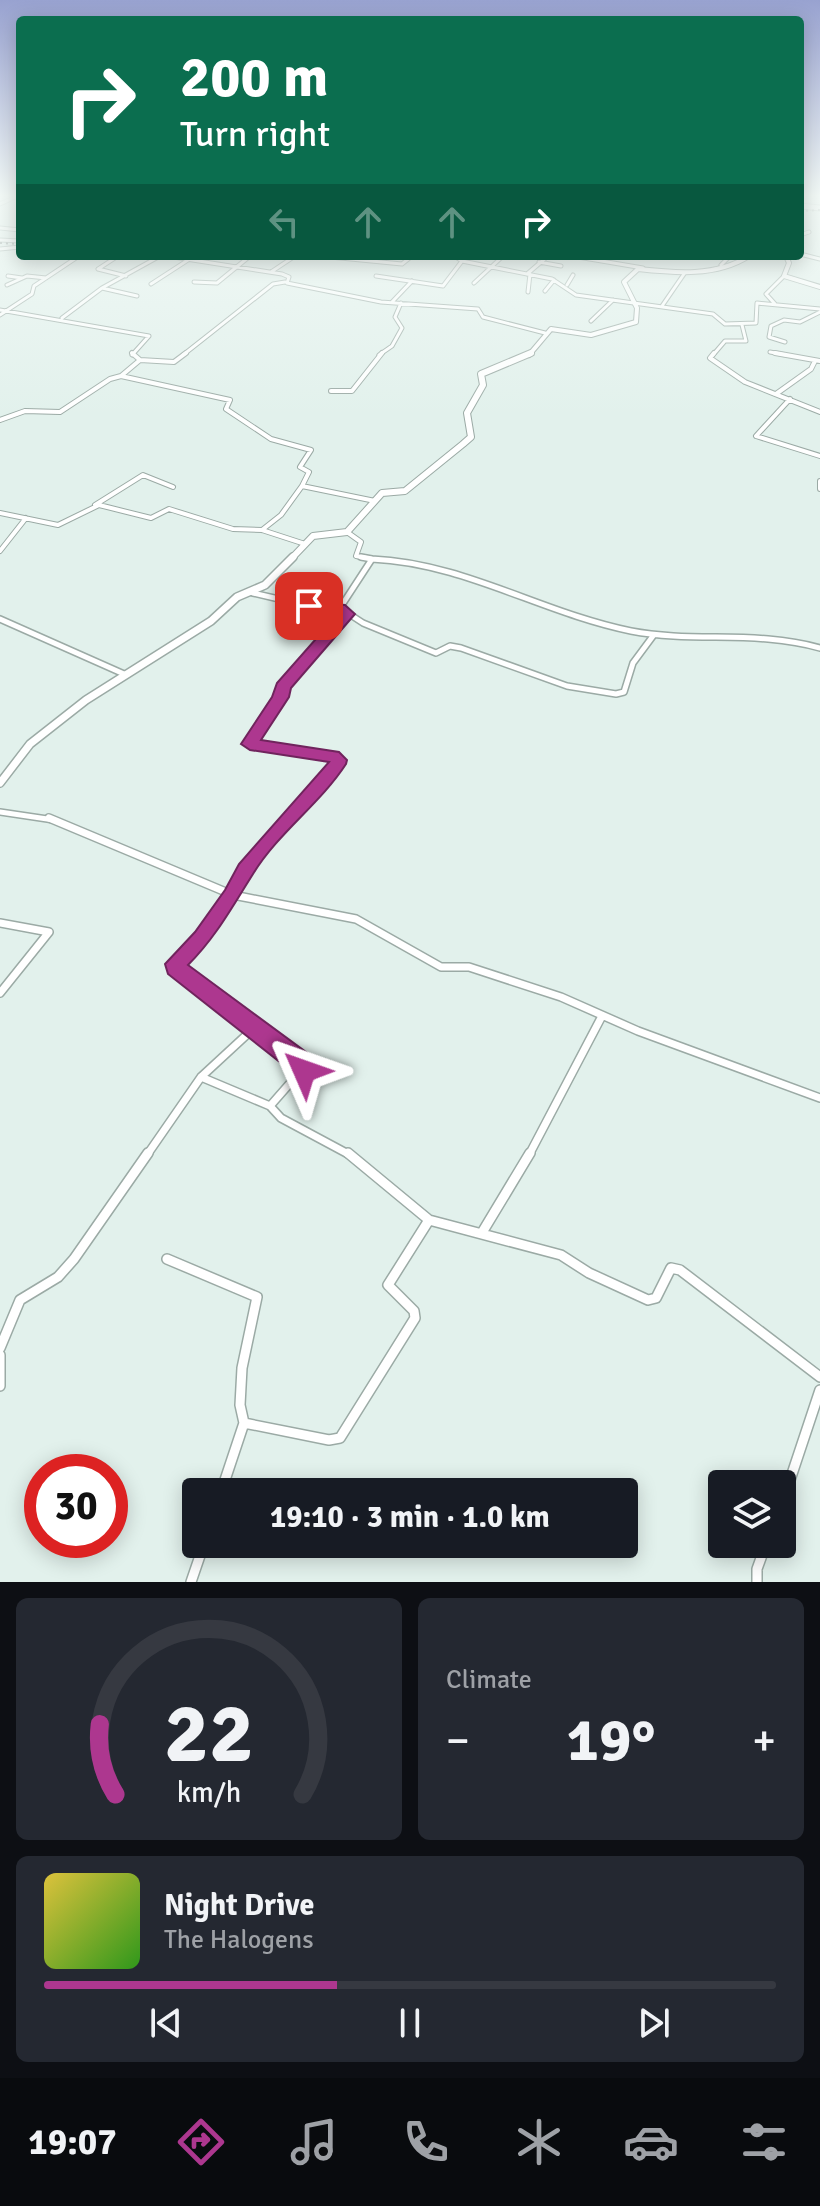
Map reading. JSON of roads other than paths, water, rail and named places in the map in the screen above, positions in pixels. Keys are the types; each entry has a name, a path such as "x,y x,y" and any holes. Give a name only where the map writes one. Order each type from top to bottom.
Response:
{"street":[{"path":"0,312 32,294 36,290 34,286 60,269"},
{"path":"98,269 126,276"},
{"path":"62,319 102,288 138,269"},
{"path":"151,284 175,269"},
{"path":"194,282 217,283 238,269"},
{"path":"246,269 286,275 289,277 285,282"},
{"path":"271,272 276,269"},
{"path":"376,276 445,285 456,269"},
{"path":"474,283 488,269"},
{"path":"504,269 554,280 567,285 570,293 716,315 722,323 742,325 758,321 756,304 820,310"},
{"path":"528,292 528,274 533,269"},
{"path":"7,310 149,336 131,354 140,360 174,362 273,284 285,282 392,302 478,309 483,317 545,333 556,329 591,335 633,324 639,318 631,303 630,289 624,282 641,269"},
{"path":"649,269 684,274 705,269"},
{"path":"775,304 766,294 784,276 787,269"},
{"path":"662,306 668,300 669,291 678,286 684,274"},
{"path":"567,285 573,275"},
{"path":"8,276 46,278"},
{"path":"784,276 795,283 820,287"},
{"path":"7,285 22,278"},
{"path":"545,291 554,280"},
{"path":"392,302 412,281"},
{"path":"102,288 137,296"},
{"path":"591,321 613,300"},
{"path":"331,391 352,391 376,357 392,346 402,328 395,317 401,303"},
{"path":"785,342 769,337 771,326 784,320 800,322 820,310"},
{"path":"742,325 746,341 725,341 710,357 721,362 721,369 745,382 820,412"},
{"path":"347,532 386,491 405,491 471,437 467,413 483,385 481,374 528,356 542,344 545,333"},
{"path":"770,352 818,361"},
{"path":"0,420 25,411 60,412 110,379 121,376 140,360"},
{"path":"776,394 818,361"},
{"path":"121,376 164,387 194,388 230,400 226,409 271,439 311,450 300,467 309,472 302,486 281,515 262,530"},
{"path":"790,399 757,438 820,456"},
{"path":"0,513 58,525 143,475 173,487"},
{"path":"820,481 820,489"},
{"path":"302,486 375,501"},
{"path":"95,505 151,518 169,509 233,529 262,530 305,544"},
{"path":"0,551 26,518"},
{"path":"253,593 319,533 347,532 361,542 356,556 420,563 561,612 653,636 755,635 804,642 820,648"},
{"path":"340,608 372,559"},
{"path":"0,783 30,744 124,674 211,621 237,597 253,593 309,606 340,608 347,614 436,653 450,646 461,648 567,686 616,694 624,692 633,663 653,636"},
{"path":"270,1106 306,1065 253,1029 176,968 233,895 245,869 338,764 339,760 333,756 250,744 281,697 283,687 347,614"},
{"path":"0,619 124,674"},
{"path":"0,812 46,817 233,895 356,919 441,967 469,967 561,997 602,1016 820,1098"},
{"path":"0,923 49,932 0,993"},
{"path":"483,1231 529,1155 602,1016"},
{"path":"0,1348 20,1300 58,1277 74,1259 201,1077 253,1029"},
{"path":"201,1077 270,1106 281,1118 340,1146 429,1220 483,1231 561,1255 589,1273 648,1300 656,1298 666,1272 671,1268 680,1270 820,1377"},
{"path":"244,1423 329,1440 340,1438 415,1318 414,1311 388,1285 429,1220"},
{"path":"167,1259 257,1297 242,1368 240,1405 244,1423 226,1478"},
{"path":"0,1355 0,1386"},
{"path":"793,1470 820,1390"},
{"path":"191,1582 199,1558"},
{"path":"757,1582 761,1558"}]}
